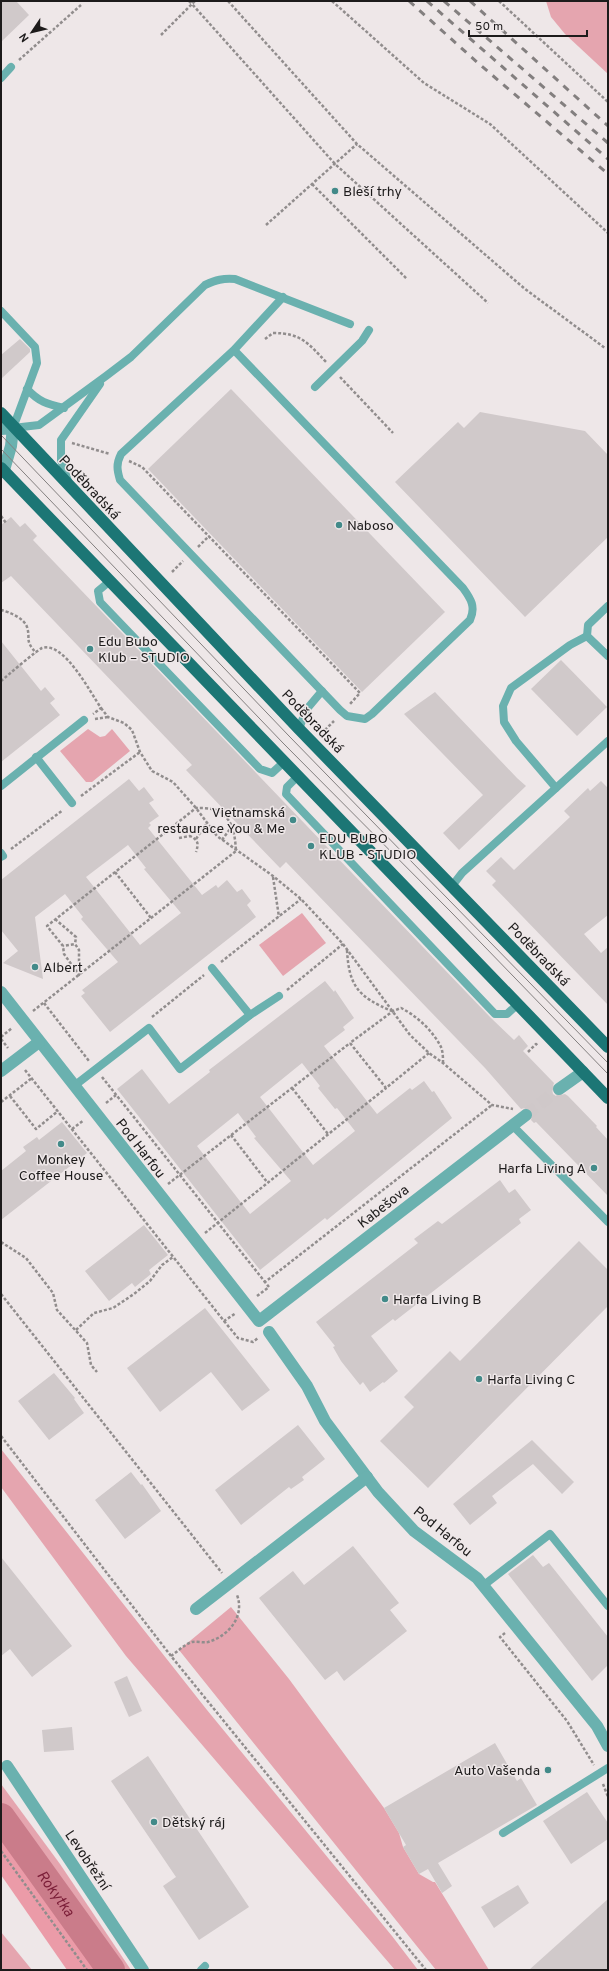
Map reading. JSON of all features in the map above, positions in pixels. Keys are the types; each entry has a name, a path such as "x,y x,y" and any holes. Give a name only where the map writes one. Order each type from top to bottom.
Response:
{"main road":[{"name":"Poděbradská","path":"1,413 13,428 299,729 608,1047"},
{"path":"2,470 608,1098"}],"street":[{"path":"1,429 13,428 11,446 2,470"},
{"name":"Pod Harfou","path":"1,992 259,1321"},
{"path":"1,1071 39,1042"},
{"path":"559,1089 583,1072"},
{"name":"Kabešova","path":"259,1321 524,1116"},
{"name":"Pod Harfou","path":"270,1332 307,1386 325,1421 378,1492 414,1530 477,1578 596,1726 608,1746"},
{"path":"196,1609 367,1477"},
{"name":"Levobřežní","path":"7,1766 143,1970"}],"lane":[{"path":"1,78 11,67"},
{"path":"1,311 35,347 37,363 13,428 39,426 64,408 131,357 205,285 215,280 225,278 235,279 350,324"},
{"path":"234,350 463,588 473,605 474,612 470,620 365,719 356,719 343,712 322,691 120,480 117,470 119,457 234,350 283,297"},
{"path":"315,387 362,341 369,330"},
{"path":"70,487 61,460 61,440 106,376"},
{"path":"27,389 37,399 48,405 64,408"},
{"path":"110,581 98,591 100,602 260,768 272,773 284,762"},
{"path":"608,606 588,625 588,636 608,656"},
{"path":"556,788 516,741 504,722 503,706 511,688 570,645 588,636"},
{"path":"299,729 306,710 322,691"},
{"path":"1,786 84,720"},
{"path":"452,886 462,873 608,741"},
{"path":"36,757 72,803"},
{"path":"298,776 287,787 286,794 495,1014 507,1014 518,1004"},
{"path":"1,853 3,856 1,857"},
{"path":"212,968 250,1015"},
{"path":"74,1086 149,1028 180,1069 250,1015 279,996"},
{"path":"512,1125 608,1222"},
{"path":"484,1586 550,1534 608,1606"},
{"path":"503,1833 608,1768"}],"path":[{"path":"189,1 335,164 488,303"},
{"path":"161,34 195,1"},
{"path":"228,1 357,144 525,289 605,348"},
{"path":"332,1 424,83 490,124 608,233"},
{"path":"499,1 608,102"},
{"path":"11,67 81,5"},
{"path":"266,226 357,144"},
{"path":"312,184 407,279"},
{"path":"72,443 119,457 142,467 360,693 325,730"},
{"path":"1,516 6,523"},
{"path":"1,610 8,612 23,621 26,626 28,642 36,653"},
{"path":"1,681 41,648 53,648 66,657 108,717 124,723 132,730 140,752 152,771 173,782 222,840 273,876 301,899 343,944 410,1035 492,1105 513,1108 524,1116"},
{"path":"84,720 101,708"},
{"path":"79,975 64,954 63,946 47,926 55,919 196,808 216,810 228,819 235,830 236,851"},
{"path":"196,839 207,823"},
{"path":"222,840 232,826"},
{"path":"179,838 190,836 196,839 198,844 196,852"},
{"path":"236,851 1,1038 16,1059 238,1338 253,1342 270,1332"},
{"path":"115,872 151,918"},
{"path":"273,876 280,917"},
{"path":"55,919 76,938 75,944 79,950 79,975"},
{"path":"63,946 75,944"},
{"path":"279,996 343,944"},
{"path":"347,950 348,971 353,983 360,992 378,1005 393,1011"},
{"path":"44,1003 179,1176 269,1287 224,1321"},
{"path":"158,1192 393,1011 401,1008 412,1014 422,1024 442,1048 443,1063"},
{"path":"350,1043 386,1088"},
{"path":"196,1241 267,1182 430,1053"},
{"path":"1,1102 32,1078"},
{"path":"292,1088 328,1134"},
{"path":"10,1096 36,1129 58,1111"},
{"path":"265,1282 492,1105"},
{"path":"231,1135 267,1182"},
{"path":"1,1242 26,1258 53,1293 57,1310 86,1343 91,1365 96,1372"},
{"path":"76,1330 94,1313 113,1308 134,1294 150,1281 162,1266 173,1257"},
{"path":"1,1294 230,1583 239,1600 240,1613 234,1625 223,1634 208,1642 192,1642 171,1656"},
{"path":"1,1436 171,1656 426,1970"},
{"path":"516,1625 500,1638 567,1721 599,1773 608,1797"},
{"path":"1,1851 87,1970"}],"shaded area":[{"path":"546,1 608,1 608,74 565,34 551,17"},
{"path":"88,729 100,737 105,736 112,729 130,751 92,782 86,782 60,751"},
{"path":"302,913 326,943 283,976 259,945"},
{"path":"1,1449 207,1710 392,1936 418,1970 395,1970 126,1656 1,1487"},
{"path":"231,1607 289,1679 384,1808 399,1833 403,1847 419,1874 435,1882 489,1970 436,1970 179,1650"},
{"path":"1,1784 60,1864 131,1970 120,1970 1,1807"},
{"path":"1,1807 120,1970 67,1970 1,1875"},
{"path":"1,1932 32,1970 1,1970"}],"building":[{"path":"1,1 16,1 29,15 1,42"},
{"path":"20,339 30,349 30,352 1,379 1,355"},
{"path":"231,389 445,612 362,692 148,469"},
{"path":"480,412 585,431 608,455 608,537 525,617 395,482 458,422 464,428"},
{"path":"11,517 20,527 25,523 37,536 33,540 491,1018 514,1040 519,1035 528,1046 523,1051 554,1083 552,1089 553,1094 556,1096 565,1094 568,1096 597,1126 596,1127 608,1140 608,1196 536,1122 534,1123 531,1120 533,1114 532,1110 525,1108 521,1109 485,1068 286,862 280,868 186,770 192,765 11,576 1,583 1,525"},
{"path":"1,641 41,691 45,687 55,699 50,703 60,715 1,762"},
{"path":"561,660 607,707 577,736 531,689"},
{"path":"435,692 526,786 459,850 443,833 483,795 404,714"},
{"path":"129,779 139,791 144,787 154,800 149,803 159,816 149,823 151,825 148,828 202,895 216,885 218,888 227,880 237,892 242,889 251,901 247,905 256,917 110,1032 81,996 85,993 82,990 118,962 81,919 83,917 65,894 35,917 43,979 3,963 18,951 1,930 1,880","holes":["128,845 146,868 144,869 181,913 140,945 86,877"]},
{"path":"601,781 608,788 608,915 584,934 601,953 608,947 608,1005 492,885 496,881 486,871 501,857 514,870 570,817 564,811 588,788 590,791"},
{"path":"325,981 334,992 335,990 354,1018 343,1027 345,1030 324,1046 377,1114 410,1088 412,1090 424,1081 432,1092 434,1091 452,1118 327,1220 325,1218 260,1270 117,1089 142,1069 169,1104 210,1072 209,1070","holes":["302,1063 320,1086 318,1088 335,1109 337,1108 355,1131 313,1165 260,1097","238,1113 256,1137 254,1138 291,1181 250,1214 197,1146"]},
{"path":"62,1122 87,1153 1,1220 1,1171 26,1151 23,1147 37,1137 39,1140"},
{"name":"Harfa Living B","path":"500,1180 509,1193 515,1189 531,1210 519,1219 521,1223 395,1321 393,1319 371,1336 398,1371 370,1392 363,1382 360,1385 341,1361 333,1347 335,1346 316,1322 418,1243 414,1239 438,1221 442,1224"},
{"path":"144,1225 168,1255 149,1270 151,1274 135,1287 132,1283 109,1301 85,1271"},
{"name":"Harfa Living C","path":"579,1241 608,1270 608,1306 428,1488 380,1441 414,1407 404,1397 450,1351 460,1361"},
{"path":"205,1308 270,1390 242,1411 211,1372 160,1412 127,1368"},
{"path":"54,1373 75,1398 74,1399 84,1413 49,1440 18,1401"},
{"path":"298,1425 325,1459 302,1477 304,1480 291,1489 289,1487 241,1525 215,1490"},
{"path":"532,1440 574,1482 562,1494 533,1464 492,1496 497,1503 470,1525 453,1504"},
{"path":"131,1472 141,1485 142,1484 161,1511 125,1539 95,1500"},
{"path":"353,1546 399,1603 390,1610 407,1631 344,1681 337,1671 325,1680 259,1598 293,1571 304,1585"},
{"path":"533,1555 543,1567 549,1563 608,1637 608,1665 592,1681 508,1574"},
{"path":"1,1557 72,1646 32,1677 10,1649 1,1656"},
{"path":"127,1676 142,1711 129,1717 114,1682"},
{"path":"72,1727 74,1750 44,1752 42,1730"},
{"path":"495,1743 517,1781 521,1778 537,1805 438,1863 452,1886 442,1893 428,1869 419,1874 403,1847 406,1845 384,1808"},
{"path":"148,1756 249,1907 199,1940 163,1886 176,1877 111,1781"},
{"path":"587,1792 608,1823 608,1839 571,1864 543,1821"},
{"path":"518,1885 529,1903 494,1928 481,1907"},
{"path":"608,1899 608,1970 529,1970"}],"waterway":[{"name":"Rokytka","path":"1,1817 111,1970"}],"tunnel":[{"path":"526,1115 559,1089"}],"tram line":[{"path":"1,435 289,736 608,1063"},
{"path":"1,449 283,743 452,913 608,1074"}],"railway":[{"path":"409,1 478,63 608,174"},
{"path":"427,1 608,159"},
{"path":"444,1 608,143"},
{"path":"470,1 608,126"}],"place":[{"name":"Bleší trhy","path":"335,191"},
{"name":"Naboso","path":"339,525"},
{"name":"Edu Bubo Klub – STUDIO","path":"90,649"},
{"name":"Vietnamská restaurace You & Me","path":"293,820"},
{"name":"EDU BUBO KLUB - STUDIO","path":"311,846"},
{"name":"Albert","path":"35,967"},
{"name":"Monkey Coffee House","path":"61,1144"},
{"name":"Harfa Living A","path":"594,1168"},
{"name":"Harfa Living B","path":"385,1299"},
{"name":"Harfa Living C","path":"479,1379"},
{"name":"Auto Vašenda","path":"548,1770"},
{"name":"Dětský ráj","path":"154,1822"}]}
